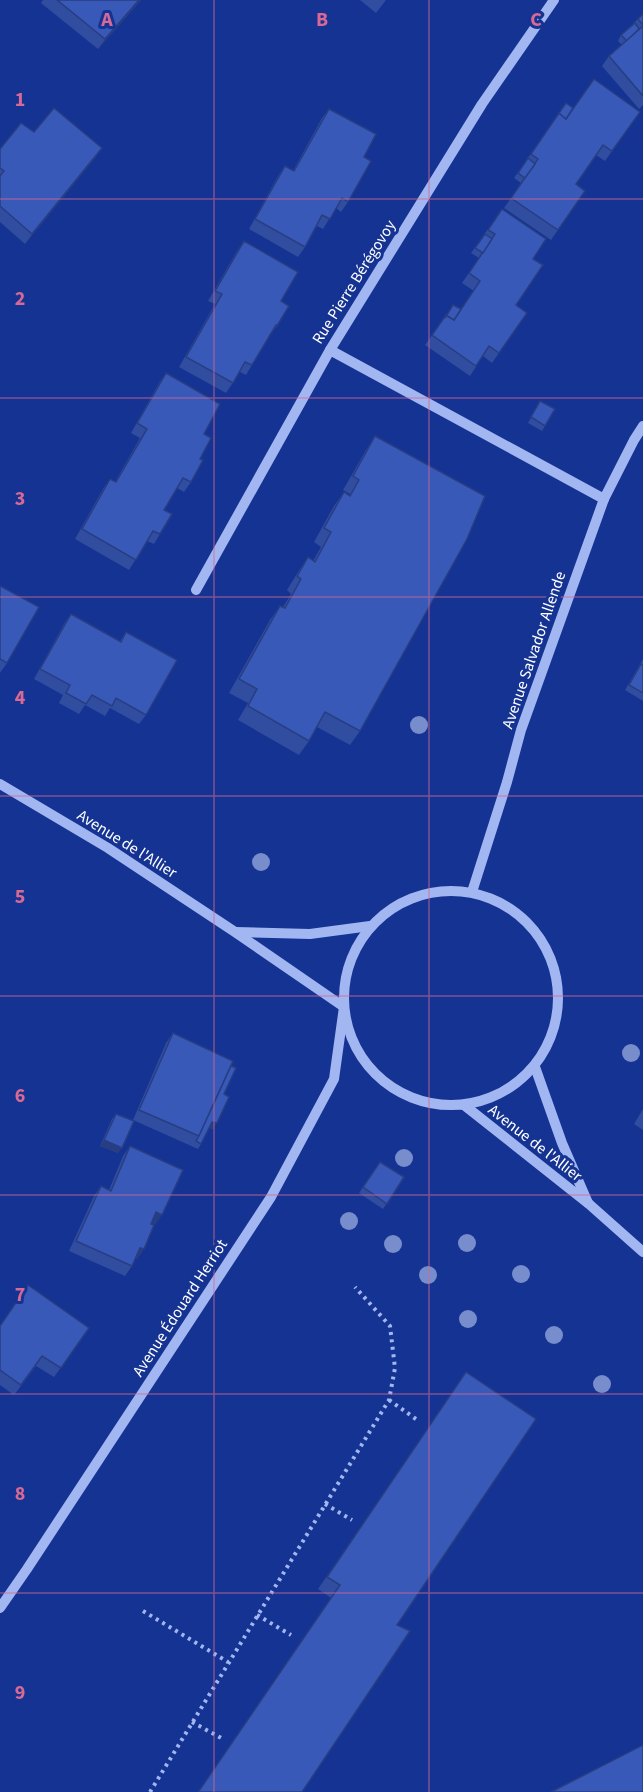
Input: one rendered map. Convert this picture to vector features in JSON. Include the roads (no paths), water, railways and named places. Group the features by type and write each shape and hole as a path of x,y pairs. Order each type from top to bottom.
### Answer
{"street":[{"name":"Rue Pierre Bérégovoy","path":"196,590 330,350 482,104 554,0"},
{"path":"330,350 604,499"},
{"name":"Avenue Salvador Allende","path":"472,892 507,782 520,730 604,499 643,426"},
{"name":"Avenue de l'Allier","path":"0,784 108,848 344,1007"},
{"path":"444,891 472,892 502,903 527,922 546,947 557,977 559,1009 551,1040 535,1067 515,1086 491,1099 464,1105 435,1105 407,1097 382,1081 363,1060 350,1035 344,1007 345,977 355,950 370,926 392,907 417,896 444,891"},
{"path":"235,932 310,934 370,926"},
{"name":"Avenue Édouard Herriot","path":"0,1608 271,1197 334,1079 344,1007"},
{"name":"Avenue de l'Allier","path":"535,1067 562,1143 589,1204"},
{"name":"Avenue de l'Allier","path":"464,1105 589,1204 643,1251"}]}
